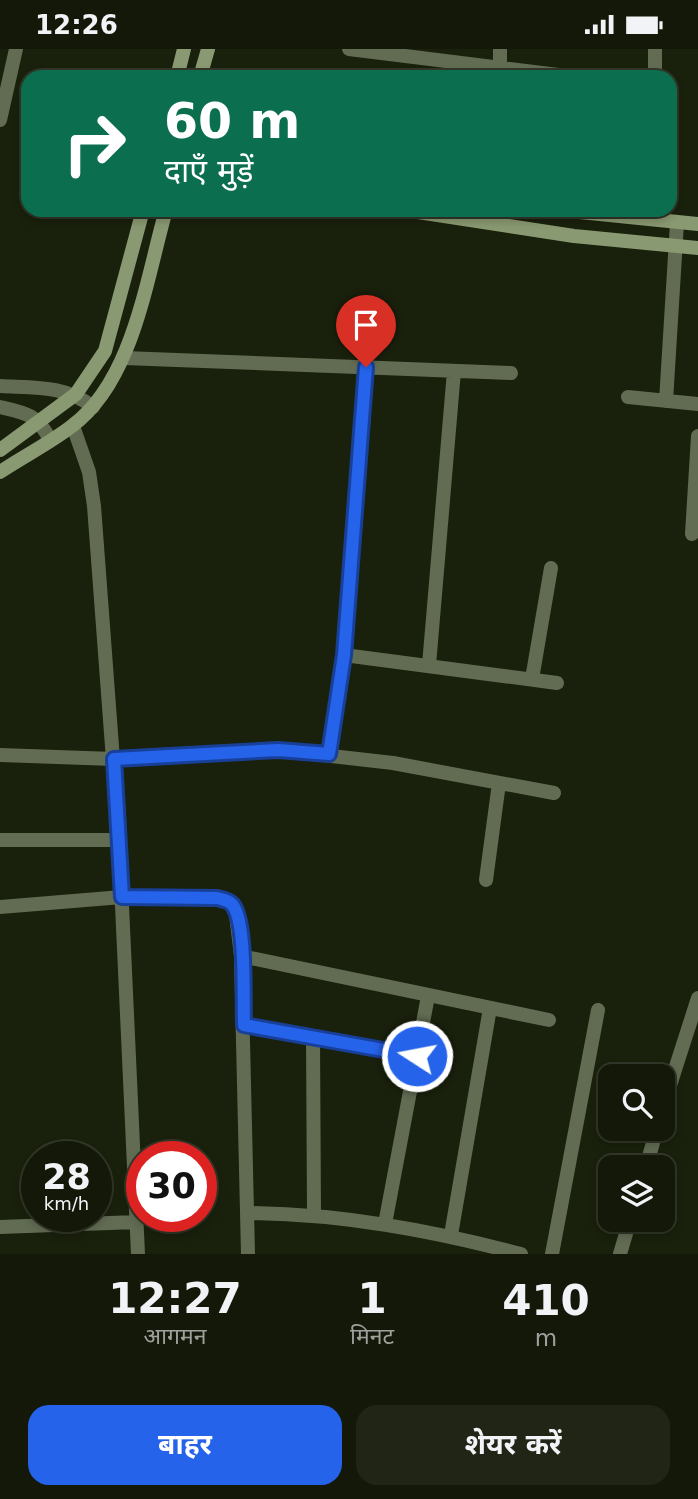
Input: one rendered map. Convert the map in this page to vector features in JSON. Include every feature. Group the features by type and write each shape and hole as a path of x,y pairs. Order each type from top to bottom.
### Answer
{"street":[{"path":"0,120 16,49"},
{"path":"179,70 184,49"},
{"path":"203,70 208,49"},
{"path":"349,49 387,51 522,70"},
{"path":"500,49 500,67"},
{"path":"655,49 655,70"},
{"path":"0,450 76,394 105,351 141,217"},
{"path":"0,472 72,426 103,395 124,358 164,217"},
{"path":"450,217 574,236 698,248"},
{"path":"657,217 677,223 698,224"},
{"path":"666,401 677,223"},
{"path":"124,358 511,373"},
{"path":"329,754 344,655 366,367"},
{"path":"429,665 454,371"},
{"path":"0,386 76,394 93,407"},
{"path":"628,397 698,404"},
{"path":"0,407 20,412 41,422 50,440"},
{"path":"72,426 89,472 94,506 119,839 133,1141"},
{"path":"692,534 698,436"},
{"path":"532,679 551,568"},
{"path":"344,655 557,683"},
{"path":"0,755 114,759 278,750 329,754 554,793"},
{"path":"486,880 499,783"},
{"path":"0,840 119,839"},
{"path":"0,907 122,897 227,900 235,907 241,956 244,1025 248,1254"},
{"path":"241,956 549,1020"},
{"path":"385,1223 428,996"},
{"path":"675,1070 698,998"},
{"path":"451,1235 490,1008"},
{"path":"552,1254 598,1010"},
{"path":"244,1025 417,1056"},
{"path":"313,1037 314,1214"},
{"path":"247,1213 314,1214 385,1223 451,1235 521,1254"},
{"path":"0,1227 126,1222"},
{"path":"137,1232 138,1254"},
{"path":"620,1254 626,1232"}],"route":[{"path":"366,367 344,655 329,754 278,750 114,759 122,897 217,898 227,900 235,907 240,931 244,1025 417,1056"}]}
